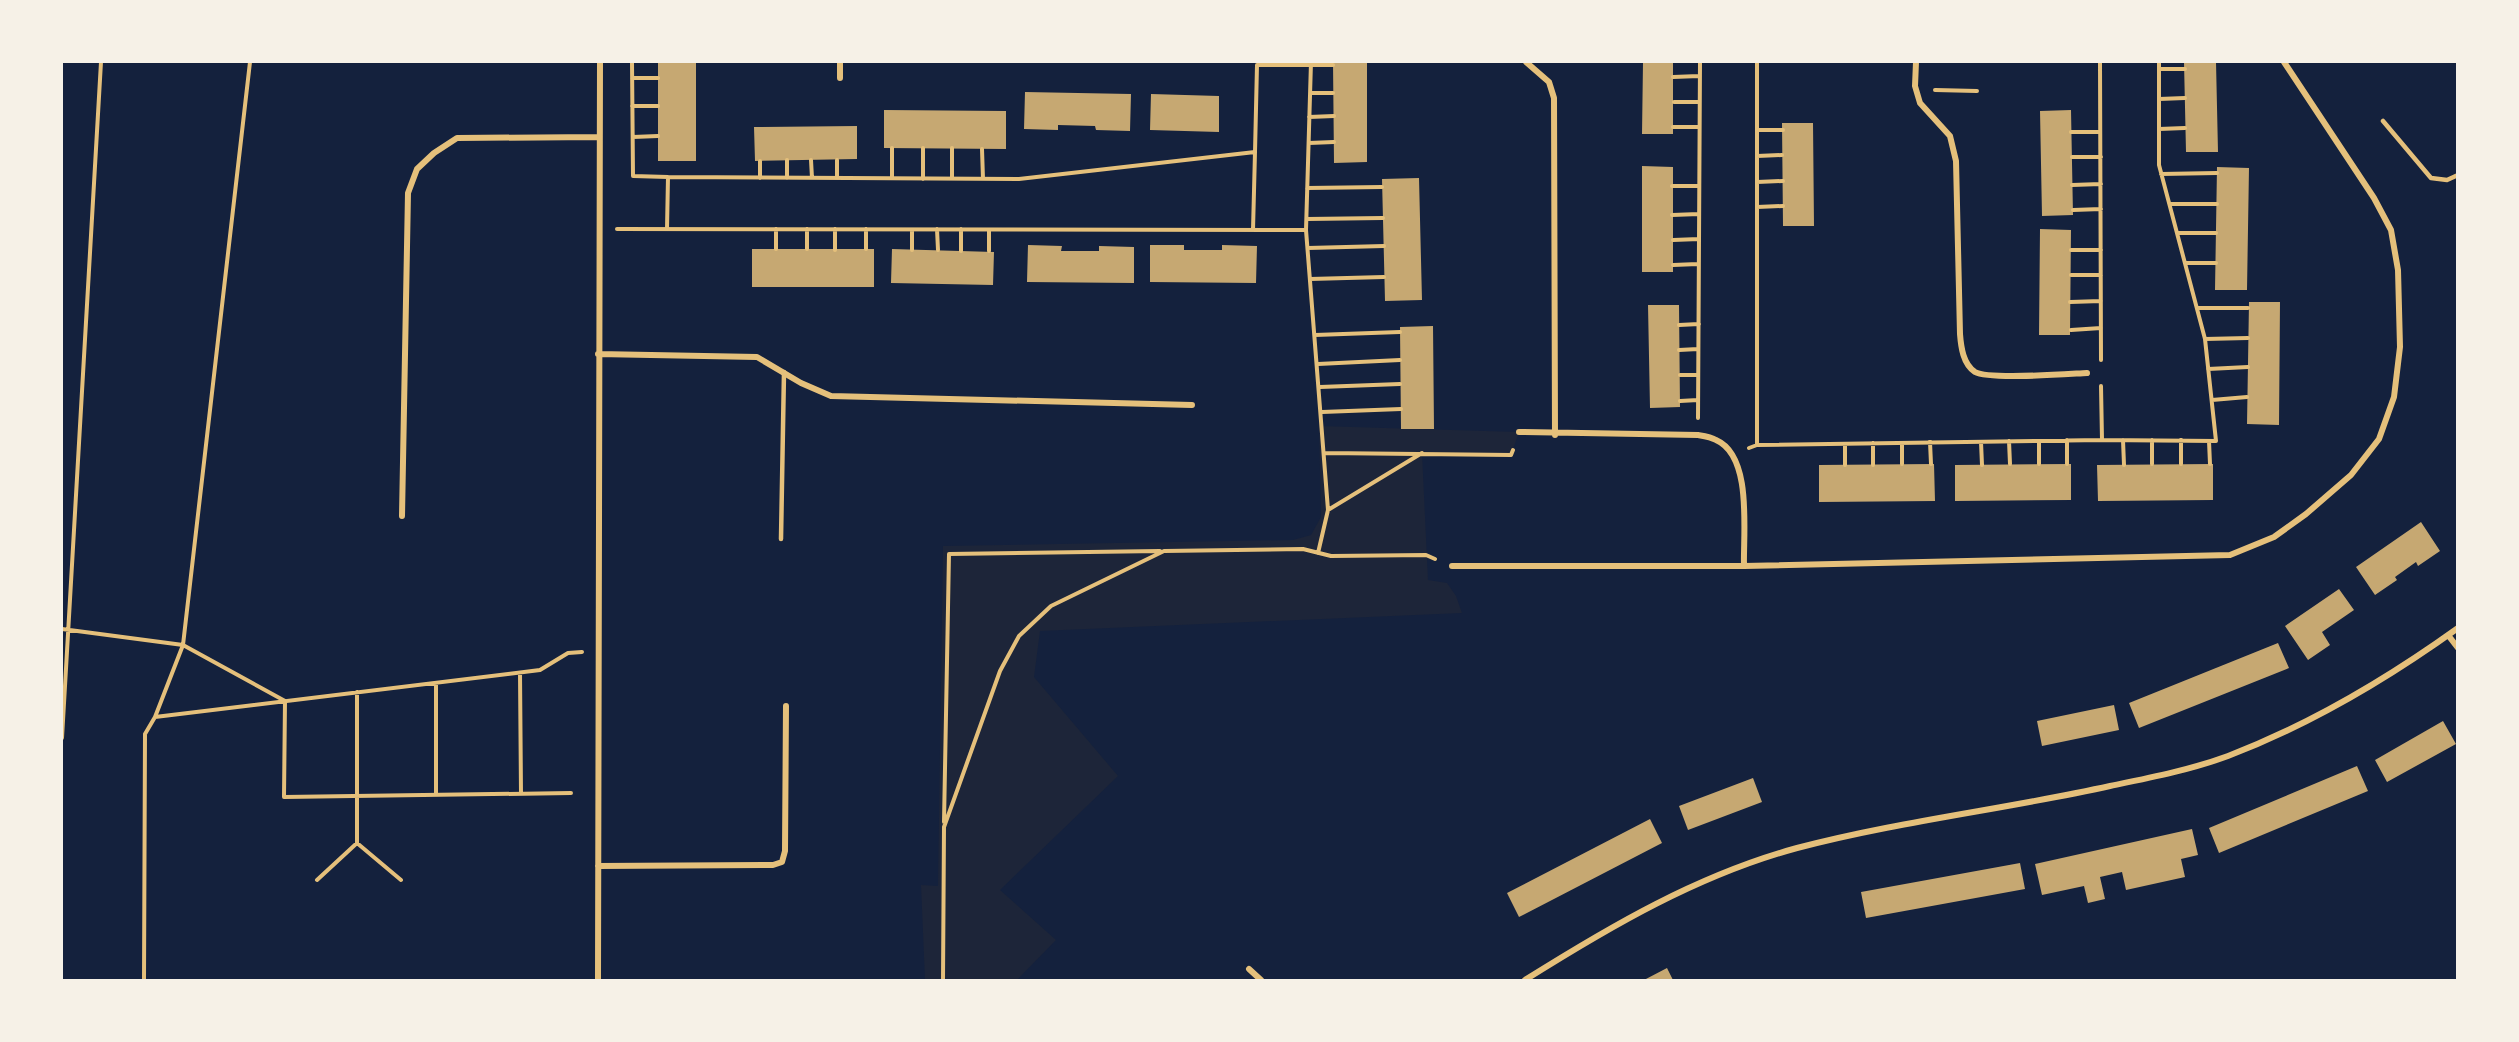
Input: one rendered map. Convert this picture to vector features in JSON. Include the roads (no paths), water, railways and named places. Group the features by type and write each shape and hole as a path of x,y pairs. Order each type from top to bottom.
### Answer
{"street":[{"path":"598,981 598,137 600,62"},
{"path":"840,62 840,78"},
{"path":"1526,62 1549,82 1554,98 1555,435"},
{"path":"1916,62 1915,86 1920,103 1950,136 1956,161 1960,334 1966,362 1976,372 1992,375 2087,373"},
{"path":"1452,566 1744,566 2230,555 2274,537 2306,514 2351,475 2379,439 2394,398 2400,347 2398,270 2391,230 2374,198 2284,62"},
{"path":"402,516 408,193 417,169 434,153 457,138 598,137"},
{"path":"598,354 757,357 801,383 831,396 1192,405"},
{"path":"1520,432 1555,435 1698,435 1718,440 1732,454 1743,484 1744,566"},
{"path":"1525,981 1654,903 1725,872 1796,849 1893,827 2030,804 2165,775 2228,756 2319,714 2396,672 2457,628"},
{"path":"2448,635 2457,648"},
{"path":"598,866 773,865 782,862 785,851 786,706"},
{"path":"1249,969 1261,981"}],"lane":[{"path":"2383,122 2432,178 2447,180 2457,175"},
{"path":"781,539 784,372"}]}
